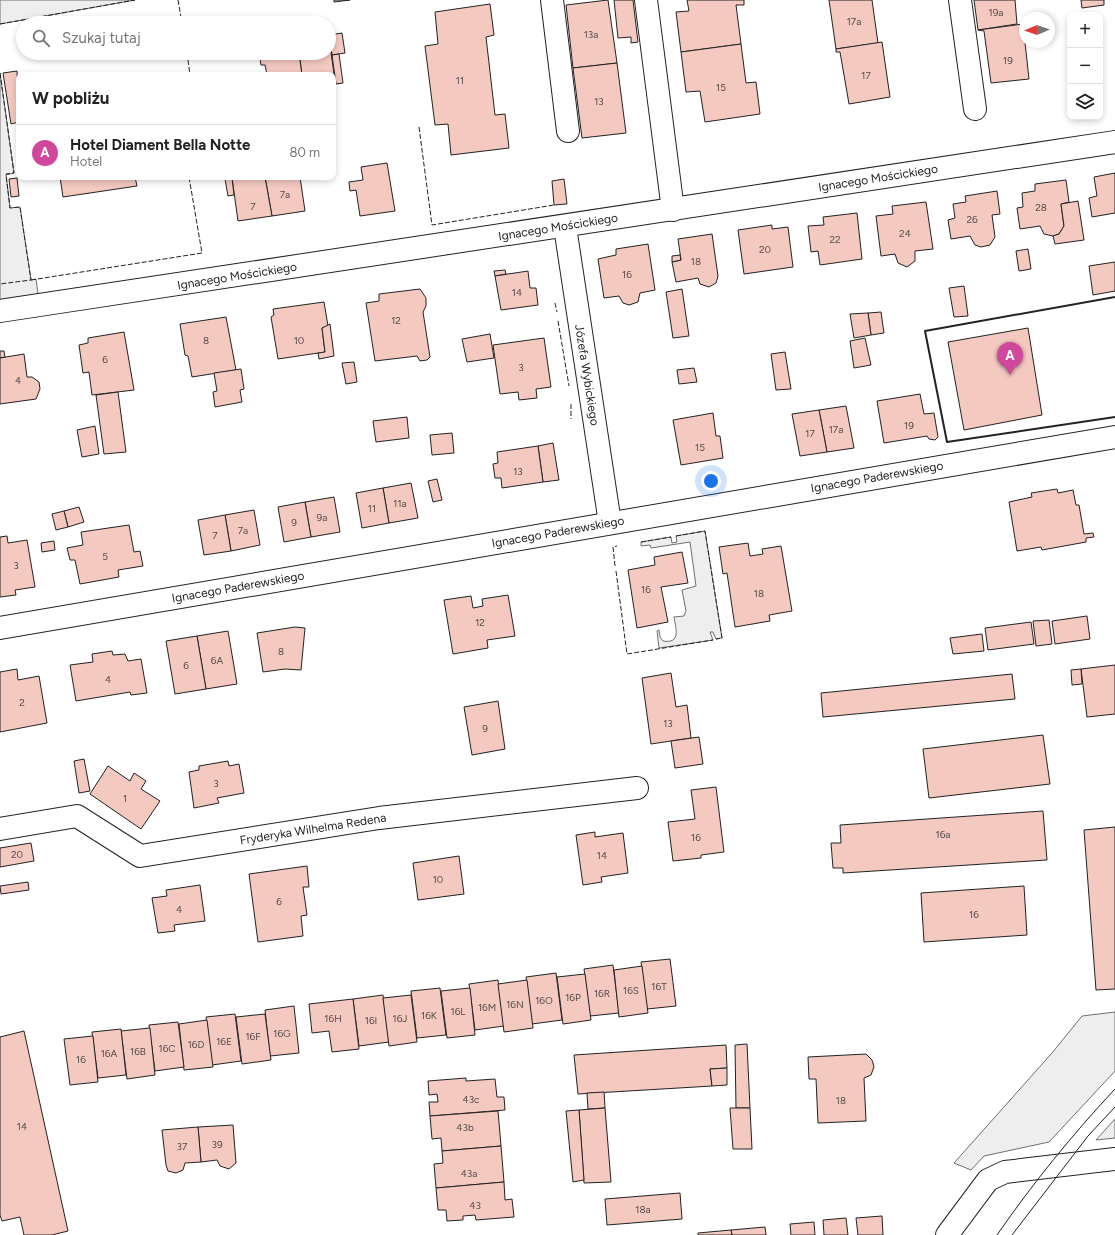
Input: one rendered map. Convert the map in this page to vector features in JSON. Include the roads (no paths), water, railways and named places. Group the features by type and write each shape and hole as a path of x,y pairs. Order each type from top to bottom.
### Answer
{"street":[{"path":"552,0 568,131"},
{"path":"646,0 673,210"},
{"path":"960,0 975,108"},
{"name":"Ignacego Mościckiego","path":"0,312 1115,142"},
{"name":"Józefa Wybickiego","path":"565,226 610,523"},
{"name":"Ignacego Paderewskiego","path":"0,628 1115,436"},
{"name":"Fryderyka Wilhelma Redena","path":"0,829 77,816 140,856 379,818 637,788"},
{"path":"947,1235 988,1180 1005,1172 1115,1159"}],"tram line":[{"path":"997,1235 1053,1160 1115,1089"},
{"path":"1012,1235 1088,1136 1115,1107"}],"place":[{"name":"Hotel Diament Bella Notte","path":"1010,375"}]}
